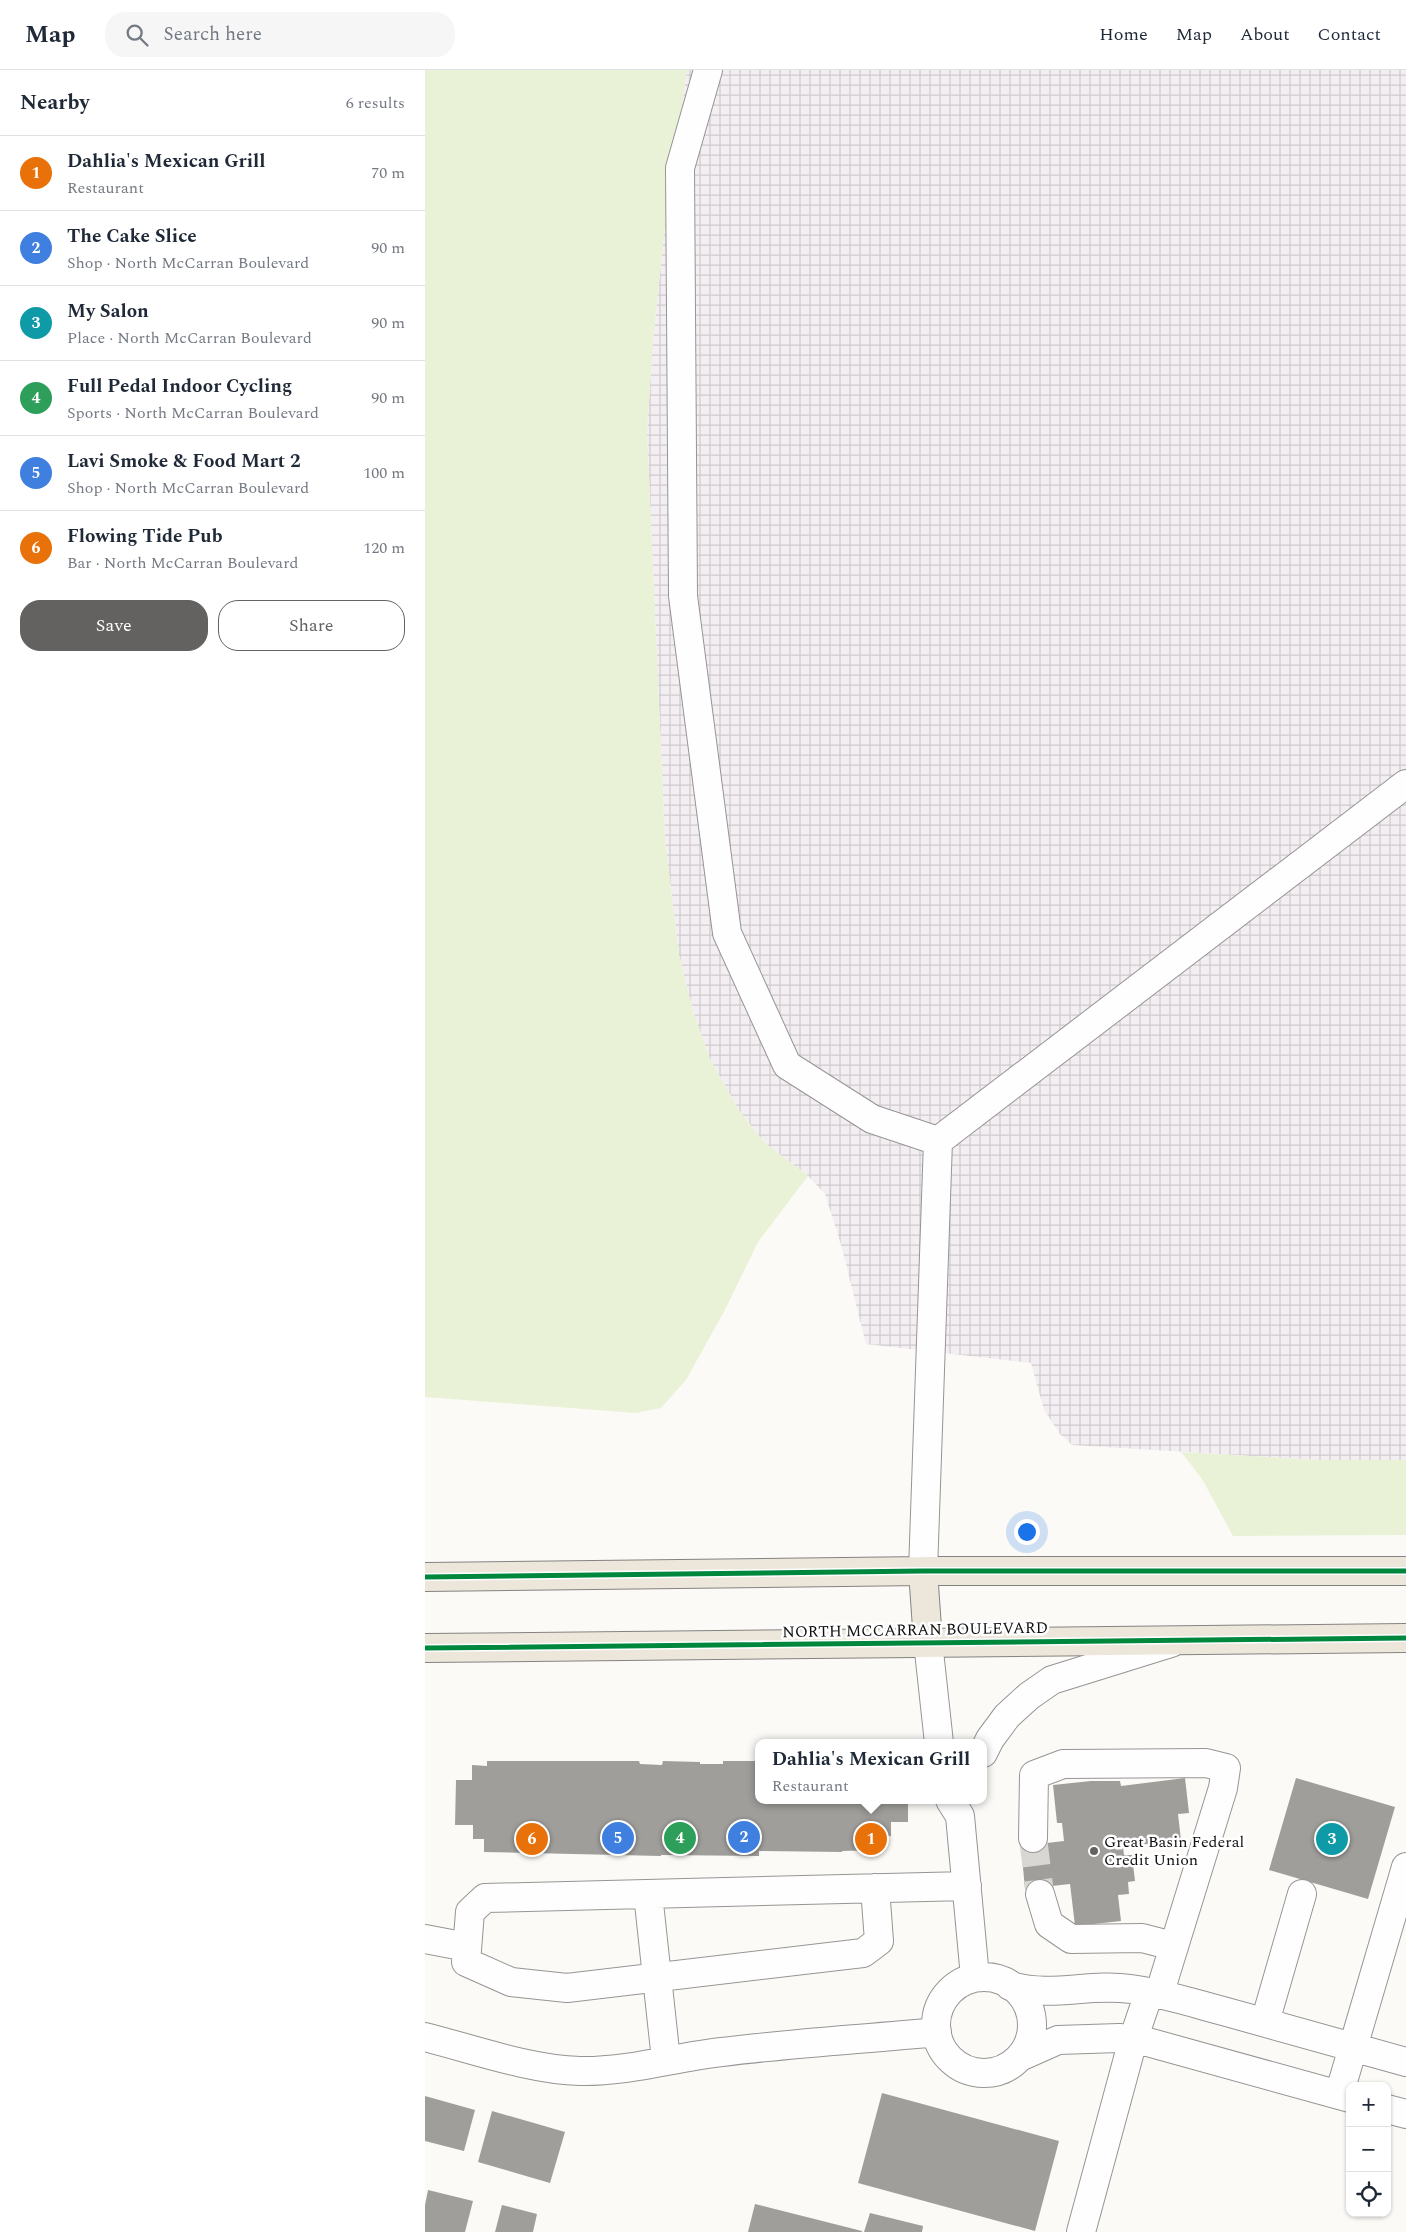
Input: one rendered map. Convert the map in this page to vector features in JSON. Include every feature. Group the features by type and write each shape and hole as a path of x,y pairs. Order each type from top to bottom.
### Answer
{"main road":[{"path":"425,1577 923,1572 1406,1571"},
{"path":"923,1572 928,1642"},
{"name":"NORTH MCCARRAN BOULEVARD","path":"425,1648 1406,1638"}],"lane":[{"path":"708,70 680,168 683,596 727,933 787,1065 873,1119 938,1141"},
{"path":"938,1141 1406,784"},
{"path":"923,1572 938,1141"},
{"path":"987,1745 1007,1716 1052,1680 1181,1640"},
{"path":"928,1642 939,1739"},
{"path":"1033,1838 1034,1775 1063,1764 1206,1763 1226,1768 1223,1788 1173,1946 1133,2040 1081,2232"},
{"path":"960,1806 975,1977"},
{"path":"1022,2056 1032,2034 1030,2011 1019,1991 999,1979 975,1977 954,1987 940,2005 937,2032 942,2050 959,2067 981,2074 1004,2070 1022,2056 1058,2040 1090,2038 1133,2040 1175,2049 1344,2097 1352,2047 1406,1867"},
{"path":"875,1888 879,1941 863,1953 567,1988 511,1982 466,1962 470,1912 485,1898 875,1888 967,1886"},
{"path":"648,1894 666,2060"},
{"path":"1040,1894 1049,1924 1071,1939 1142,1938 1173,1946"},
{"path":"1265,2022 1302,1894"},
{"path":"425,1940 467,1947"},
{"path":"1011,1986 1029,1991 1043,1992 1102,1987 1131,1989 1265,2022 1406,2062"},
{"path":"425,2036 513,2060 579,2071 614,2070 722,2052 937,2032"},
{"path":"1391,2110 1406,2114"}],"shaded area":[{"path":"687,70 1406,70 1406,1460 1318,1460 1072,1445 1060,1434 1044,1410 1031,1363 866,1344 842,1248 825,1194 808,1176 764,1142 740,1112 710,1059 693,1011 679,955 665,840 647,432 653,339 666,218"}],"green space":[{"path":"425,70 687,70 666,218 653,339 647,432 665,840 679,955 693,1011 710,1059 740,1112 764,1142 808,1176 758,1242 725,1310 686,1380 661,1408 636,1413 425,1397"},
{"path":"1181,1452 1318,1460 1406,1460 1406,1535 1233,1536 1202,1479"}],"building":[{"path":"487,1761 639,1761 640,1764 662,1765 663,1761 723,1764 723,1761 755,1761 755,1804 908,1804 908,1822 891,1822 891,1836 879,1836 879,1850 842,1852 759,1851 759,1856 484,1852 484,1839 473,1839 473,1825 455,1825 456,1780 472,1780 472,1765 487,1766"},
{"name":"Great Basin Federal Credit Union","path":"1185,1778 1189,1813 1178,1814 1181,1840 1123,1847 1124,1855 1132,1855 1135,1881 1128,1882 1129,1894 1118,1895 1121,1921 1075,1926 1070,1884 1025,1889 1021,1846 1064,1841 1062,1823 1057,1823 1053,1785 1091,1781 1120,1781 1121,1786"},
{"path":"1296,1778 1395,1807 1368,1899 1269,1870"},
{"path":"882,2093 1059,2141 1035,2231 858,2183"},
{"path":"425,2096 475,2110 464,2151 425,2141"},
{"path":"492,2111 565,2132 550,2183 478,2162"},
{"path":"428,2190 473,2201 465,2232 425,2232 425,2205"},
{"path":"755,2204 862,2231 862,2232 748,2232"},
{"path":"502,2205 537,2214 533,2232 495,2232"},
{"path":"870,2213 923,2226 922,2232 864,2232"}],"tunnel":[{"path":"1033,1838 1040,1894"}],"cycle path":[{"path":"425,1577 923,1571 1406,1571"},
{"path":"425,1648 1406,1638"}],"place":[{"name":"The Cake Slice","path":"744,1837"},
{"name":"Lavi Smoke & Food Mart 2","path":"618,1838"},
{"name":"Full Pedal Indoor Cycling","path":"680,1838"},
{"name":"Flowing Tide Pub","path":"532,1839"},
{"name":"Dahlia's Mexican Grill","path":"871,1839"},
{"name":"My Salon","path":"1332,1839"},
{"name":"Great Basin Federal Credit Union","path":"1094,1851"}]}
